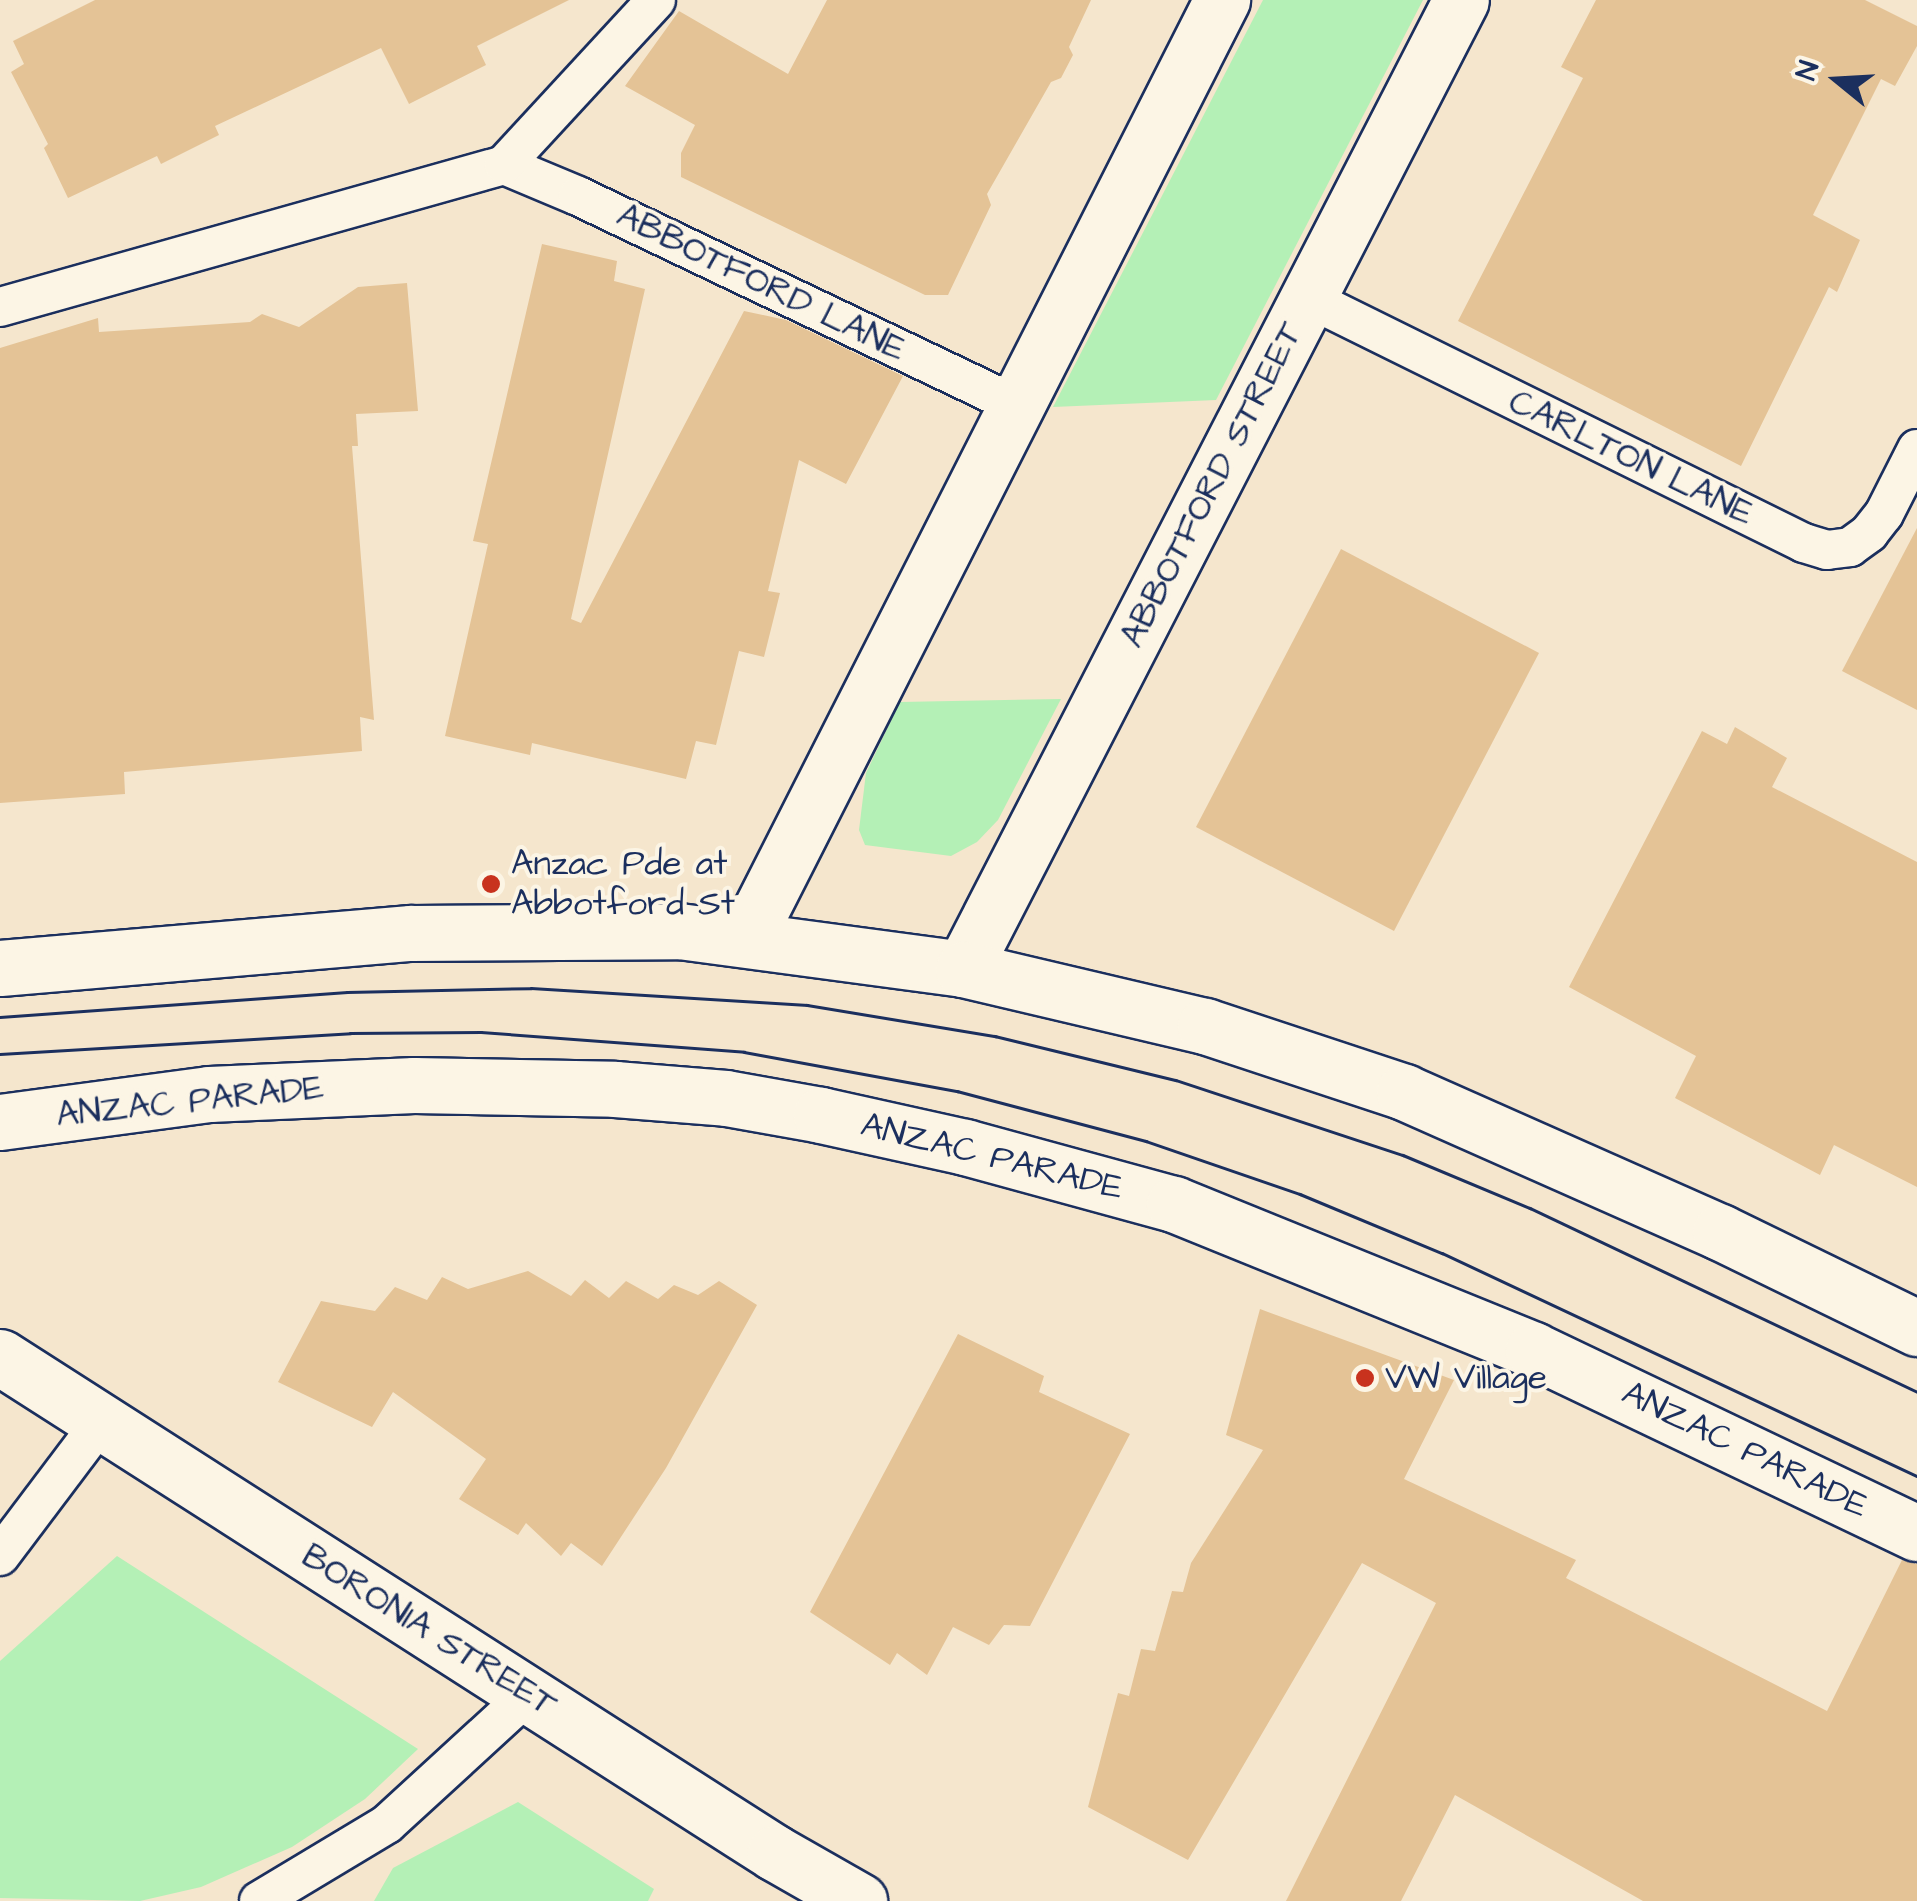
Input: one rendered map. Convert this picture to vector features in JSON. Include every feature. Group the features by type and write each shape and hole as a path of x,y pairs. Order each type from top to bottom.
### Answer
{"main road":[{"path":"747,937 1222,0"},
{"name":"ABBOTFORD STREET","path":"963,969 1461,0"},
{"path":"0,968 411,932 679,931 747,937 963,969 1205,1026 1404,1092 1720,1232 1917,1328"},
{"name":"ANZAC PARADE","path":"0,1122 208,1094 414,1085 615,1089 726,1098 821,1114 1050,1168 1174,1204 1534,1350 1917,1532"},
{"name":"BORONIA STREET","path":"0,1357 775,1853 860,1901"}],"lane":[{"path":"0,307 504,165 656,0"},
{"name":"ABBOTFORD LANE","path":"504,165 578,196 1016,405"},
{"name":"CARLTON LANE","path":"1308,298 1804,544 1826,550 1850,547 1869,533 1884,514 1917,449"},
{"path":"0,1556 101,1422"},
{"path":"259,1901 388,1824 528,1694"}],"green space":[{"path":"1263,0 1423,0 1216,400 1053,407"},
{"path":"1061,699 998,820 977,842 951,856 865,845 859,830 866,773 900,702"},
{"path":"117,1556 418,1749 365,1799 292,1847 201,1887 140,1901 0,1898 0,1661"},
{"path":"518,1802 654,1889 648,1901 374,1901 393,1868"}],"building":[{"path":"95,0 569,0 477,46 486,65 409,104 381,48 215,126 219,135 161,164 157,156 68,198 44,148 48,144 11,72 24,64 13,41"},
{"path":"827,0 1091,0 1069,47 1073,55 1061,78 1051,82 987,194 991,205 948,295 925,295 681,177 681,153 695,125 625,86 679,11 788,74"},
{"path":"1596,0 1865,0 1917,26 1917,46 1895,86 1881,79 1813,215 1860,240 1837,292 1829,287 1741,466 1458,321 1583,78 1561,67"},
{"path":"542,244 617,261 614,281 645,289 571,619 581,623 744,311 786,320 903,376 846,484 799,460 768,591 780,593 764,657 739,651 716,745 696,741 686,779 532,743 530,755 445,736 488,544 473,541"},
{"path":"407,283 418,411 356,414 358,446 352,446 374,720 360,717 362,751 124,772 125,794 0,803 0,348 98,318 99,332 250,322 262,314 299,327 358,287"},
{"path":"1917,528 1917,710 1842,671"},
{"path":"1341,549 1539,653 1394,931 1196,827"},
{"path":"1735,727 1787,758 1772,787 1917,862 1917,1187 1834,1145 1820,1175 1675,1098 1696,1056 1569,987 1702,731 1727,744"},
{"path":"528,1271 571,1296 585,1280 609,1298 626,1281 658,1299 674,1285 698,1295 719,1281 757,1305 666,1468 602,1566 571,1543 561,1556 526,1523 518,1535 459,1499 486,1459 393,1392 372,1427 278,1382 321,1301 375,1311 395,1287 427,1300 442,1277 468,1289"},
{"path":"1260,1309 1454,1380 1404,1479 1576,1560 1566,1578 1827,1711 1902,1560 1917,1564 1917,1901 1643,1901 1455,1795 1401,1901 1286,1901 1436,1603 1362,1563 1188,1860 1088,1807 1118,1693 1129,1696 1141,1649 1155,1651 1172,1591 1183,1592 1191,1563 1263,1450 1226,1435"},
{"path":"958,1334 1044,1376 1039,1392 1130,1434 1030,1626 1004,1625 989,1645 953,1627 927,1675 897,1653 890,1665 810,1612"}],"tram line":[{"path":"0,1017 347,992 531,988 807,1005 995,1036 1176,1080 1403,1155 1530,1208 1917,1392"},
{"path":"0,1054 350,1033 481,1032 744,1052 957,1091 1146,1141 1300,1194 1442,1253 1917,1476"}],"place":[{"name":"Anzac Pde at Abbotford St","path":"491,884"},
{"name":"VW Village","path":"1365,1378"}]}
